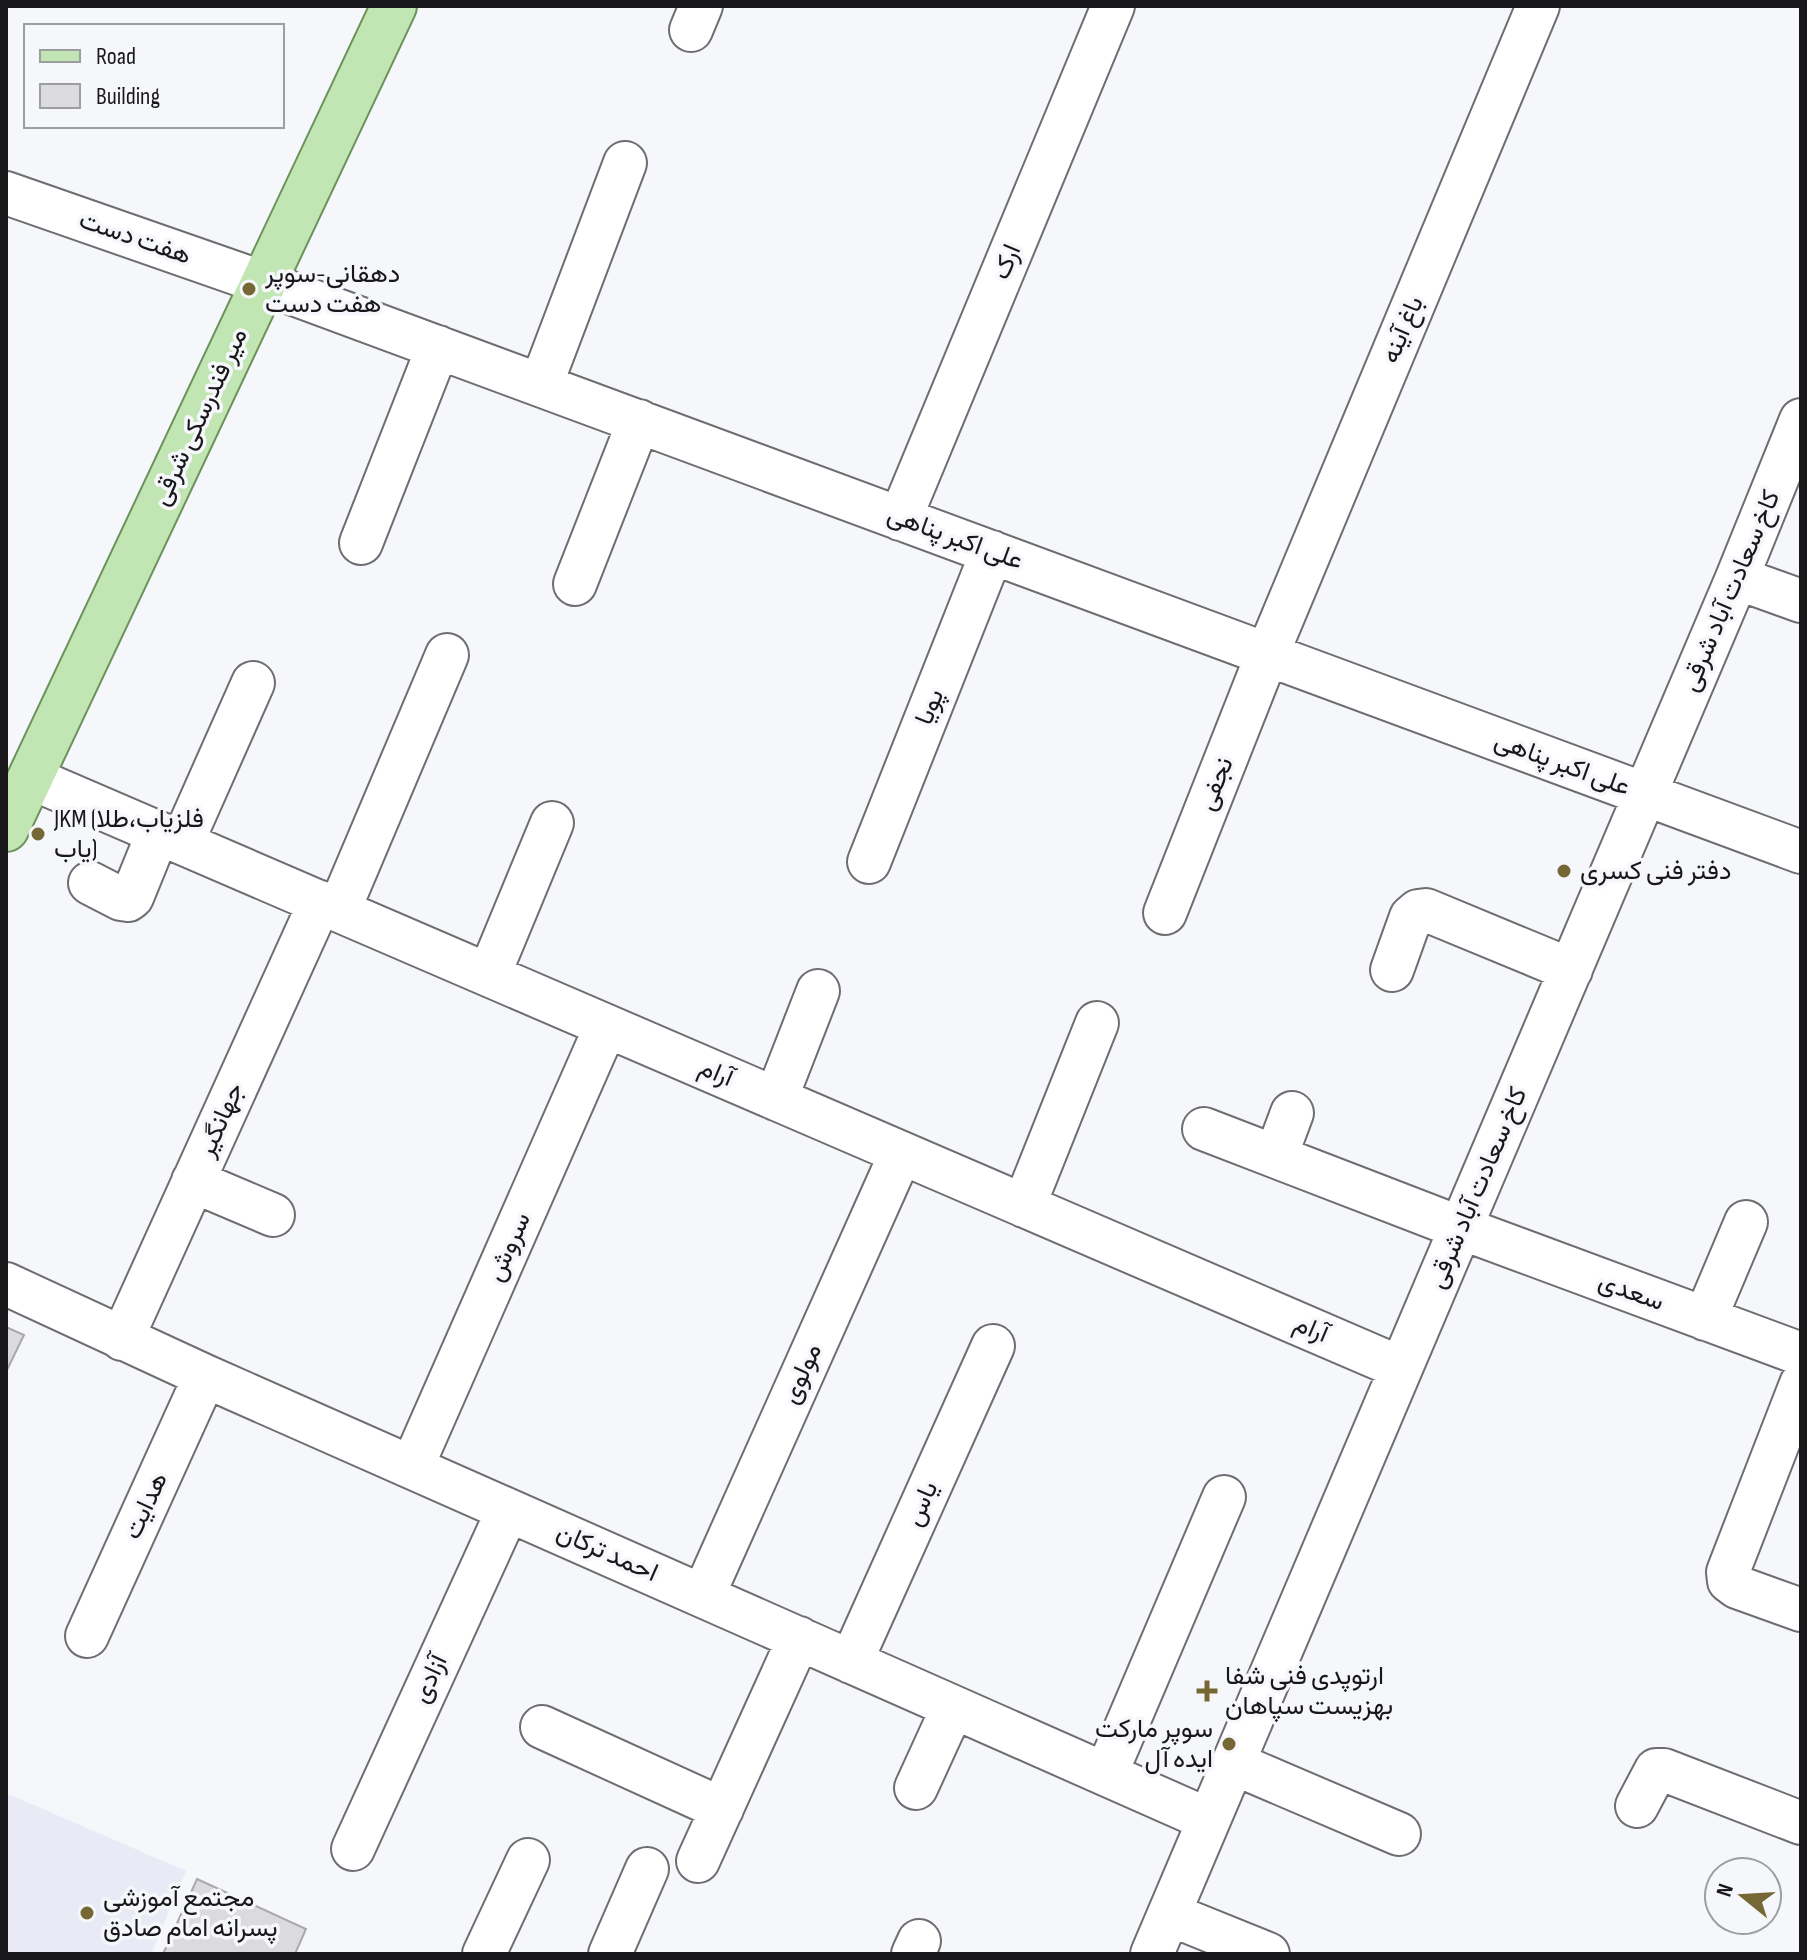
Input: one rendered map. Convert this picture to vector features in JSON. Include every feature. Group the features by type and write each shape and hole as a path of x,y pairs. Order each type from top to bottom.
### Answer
{"main road":[{"name":"میر فندرسکی شرقی","path":"6,829 24,768 264,283 394,6"}],"street":[{"name":"ارک","path":"900,519 1113,6"},
{"name":"باغ آینه","path":"1267,655 1538,6"},
{"path":"541,385 625,163"},
{"name":"هفت دست","path":"6,193 264,283"},
{"name":"علی اکبر پناهی","path":"264,283 1801,852"},
{"path":"361,543 438,347"},
{"name":"کاخ سعادت آباد شرقی","path":"1152,1954 1737,578 1801,420"},
{"path":"575,584 639,421"},
{"name":"پویا","path":"869,862 992,552"},
{"path":"1737,578 1801,601"},
{"name":"جهانگیر","path":"122,1339 193,1181 330,906 447,655"},
{"name":"نجفی","path":"1165,913 1267,655"},
{"path":"90,883 121,899 132,897 170,838 253,683"},
{"name":"آرام","path":"24,768 170,838 1401,1368"},
{"path":"489,975 552,823"},
{"path":"1392,970 1411,917 1418,911 1426,910 1571,970"},
{"path":"776,1099 818,991"},
{"path":"1024,1206 1097,1023"},
{"name":"سروش","path":"412,1467 606,1026"},
{"path":"1276,1156 1292,1113"},
{"name":"سعدی","path":"1204,1129 1801,1354"},
{"name":"مولوی","path":"703,1596 901,1153"},
{"path":"193,1181 273,1215"},
{"path":"1705,1319 1746,1222"},
{"name":"احمد ترکان","path":"6,1284 205,1376 1209,1820"},
{"name":"یاس","path":"851,1662 993,1346"},
{"name":"هدایت","path":"87,1636 205,1376"},
{"path":"1801,1384 1728,1572 1729,1581 1737,1587 1801,1610"},
{"path":"1106,1774 1224,1497"},
{"name":"آزادی","path":"353,1849 508,1510"},
{"path":"698,1861 799,1638"},
{"path":"916,1788 953,1707"},
{"path":"542,1727 722,1809"},
{"path":"1233,1763 1399,1834"},
{"path":"1637,1806 1656,1770 1664,1770 1801,1823"},
{"path":"484,1954 528,1860"},
{"path":"610,1954 647,1869"},
{"path":"1169,1914 1268,1954"}],"shaded area":[{"name":"مجتمع آموزشی پسرانه امام صادق","path":"6,1793 186,1871 151,1954 6,1954"}],"building":[{"path":"6,1327 24,1335 6,1372"},
{"path":"197,1879 306,1929 295,1954 163,1954"}],"place":[{"name":"دهقانی-سوپر هفت دست","path":"249,289"},
{"name":"JKM (فلزیاب،طلا یاب)","path":"38,834"},
{"name":"دفتر فنی کسری","path":"1564,871"},
{"name":"ارتوپدی فنی شفا بهزیست سپاهان","path":"1207,1691"},
{"name":"سوپر مارکت ایده آل","path":"1229,1744"},
{"name":"مجتمع آموزشی پسرانه امام صادق","path":"87,1913"}]}
